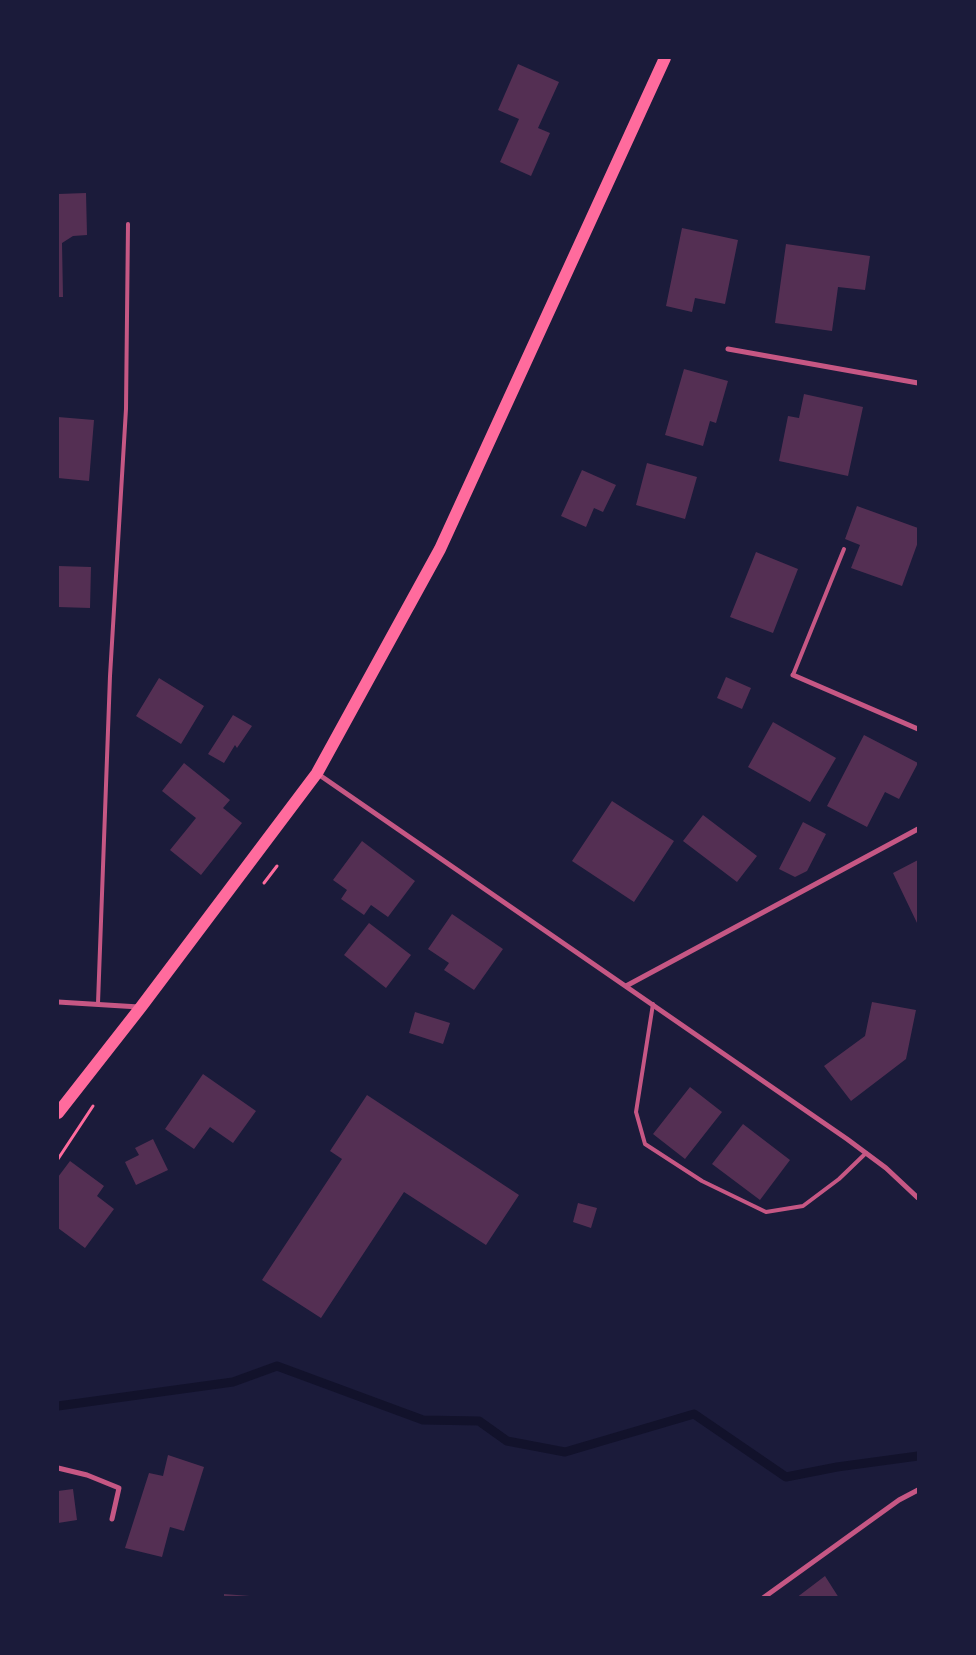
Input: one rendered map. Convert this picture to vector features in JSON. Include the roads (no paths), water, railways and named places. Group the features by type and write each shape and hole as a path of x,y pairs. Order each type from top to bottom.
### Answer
{"main road":[{"path":"58,1113 141,1007 317,773 440,549 665,58"}],"street":[{"path":"728,349 918,383"},
{"path":"793,675 918,729"},
{"path":"317,773 866,1153 886,1168 918,1198"},
{"path":"626,986 918,829"},
{"path":"58,1002 141,1007"},
{"path":"58,1468 88,1475 119,1488 112,1519"},
{"path":"763,1598 898,1500 918,1490"}],"lane":[{"path":"98,1003 110,676 126,409 128,224"},
{"path":"793,675 844,549"},
{"path":"653,1004 636,1112 645,1144 702,1181 766,1212 803,1206 839,1179 866,1153"}],"waterway":[{"path":"58,1406 233,1382 277,1366 423,1420 479,1421 507,1441 565,1452 694,1414 786,1477 837,1467 918,1456"}]}
